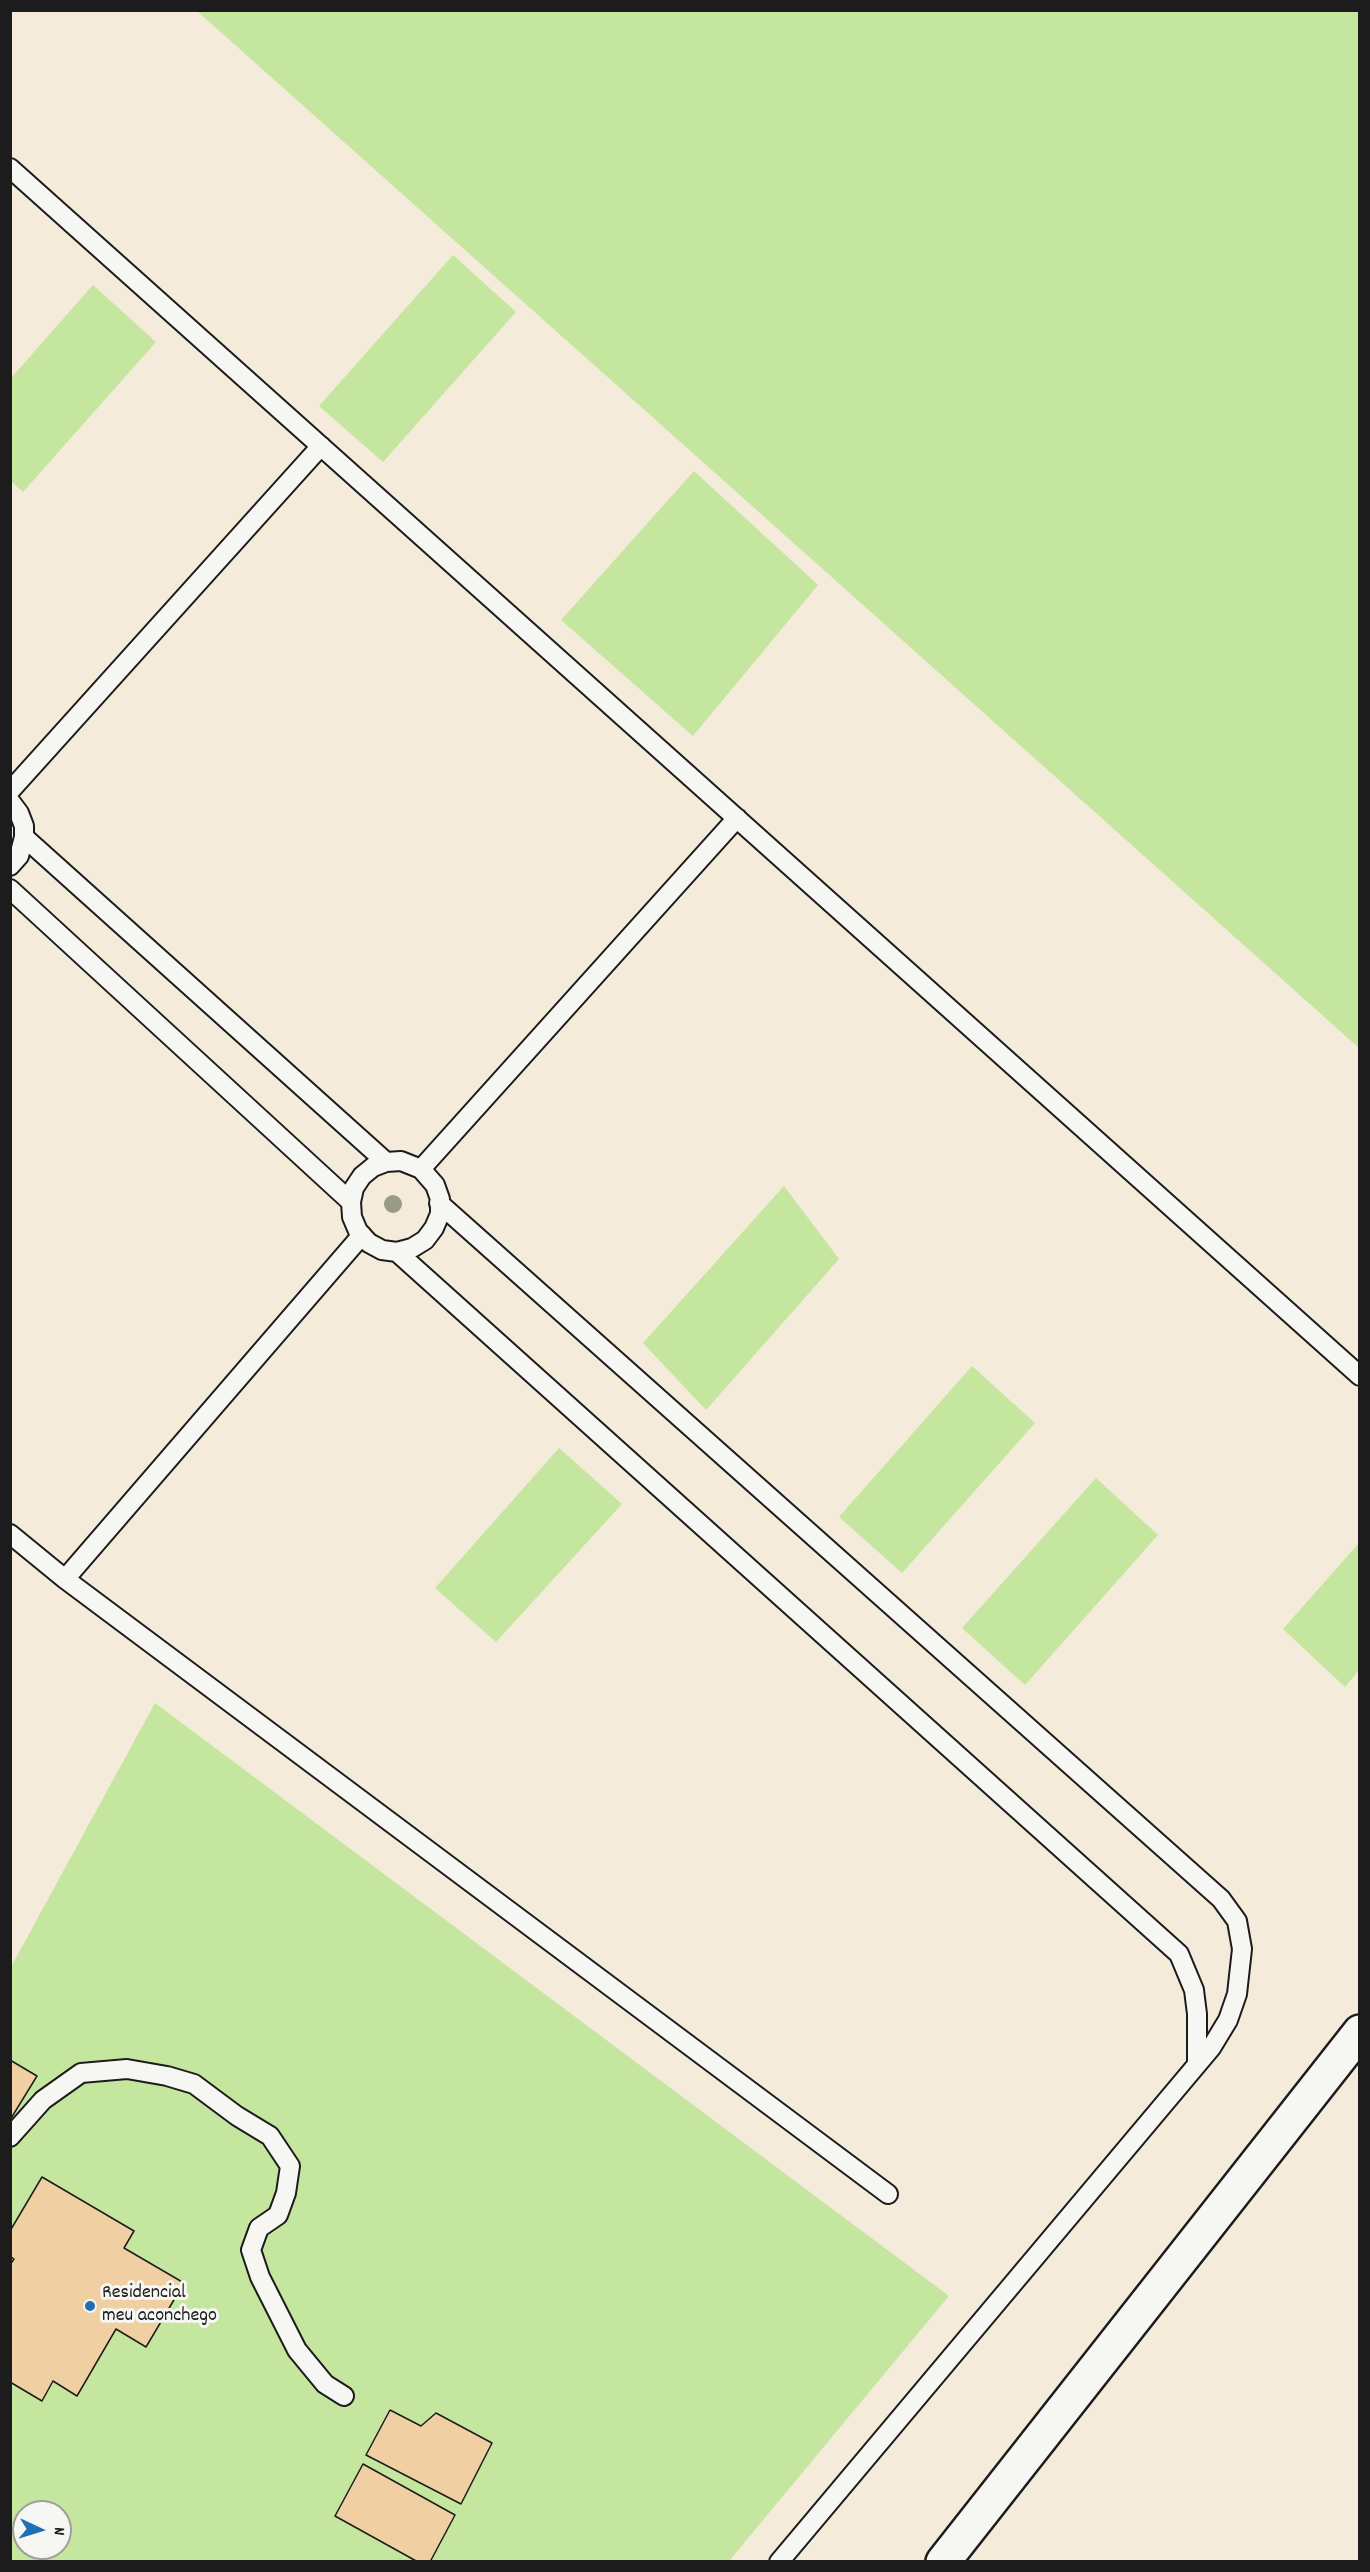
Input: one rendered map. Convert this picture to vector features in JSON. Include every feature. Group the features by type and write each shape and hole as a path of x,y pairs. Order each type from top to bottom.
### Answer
{"street":[{"path":"943,2562 1359,2032"}],"lane":[{"path":"10,168 1359,1376"},
{"path":"10,791 321,446"},
{"path":"10,801 19,813 24,826 24,837 19,856 10,866"},
{"path":"421,1169 737,818"},
{"path":"24,837 386,1162"},
{"path":"10,889 351,1202"},
{"path":"401,1161 421,1169 435,1185 439,1203 440,1214 434,1228 425,1240 412,1248 397,1251 382,1250 369,1243 358,1232 352,1217 351,1202 354,1188 362,1176 373,1167 386,1162 401,1161"},
{"path":"439,1203 1221,1899 1237,1921 1242,1949 1238,1994 1228,2020 1211,2048 779,2562"},
{"path":"65,1579 362,1236"},
{"path":"397,1251 1179,1954 1194,1990 1197,2014 1197,2064"},
{"path":"10,1534 65,1579 888,2194"},
{"path":"10,2137 43,2100 81,2073 127,2069 195,2084 237,2116 270,2136 290,2166 288,2184 278,2215 259,2228 251,2250 263,2286 297,2350 326,2384 344,2396"}],"green space":[{"path":"197,11 1359,11 1359,1048 723,480"},
{"path":"453,255 516,312 383,462 319,406"},
{"path":"93,285 156,342 23,492 11,481 11,378"},
{"path":"694,471 818,585 693,736 561,620"},
{"path":"784,1186 839,1259 706,1410 643,1343"},
{"path":"972,1366 1035,1423 902,1573 839,1517"},
{"path":"559,1448 622,1504 496,1642 435,1588"},
{"path":"1096,1478 1158,1535 1025,1685 962,1628"},
{"path":"1359,1543 1359,1670 1345,1687 1283,1629"},
{"name":"Residencial meu aconchego","path":"155,1703 949,2296 729,2561 11,2562 11,1967"}],"building":[{"path":"10,2060 37,2076 10,2120"},
{"name":"Residencial meu aconchego","path":"42,2177 134,2231 124,2248 184,2283 146,2347 116,2329 77,2396 53,2381 42,2401 10,2382 10,2265 14,2259 10,2256 10,2231"},
{"path":"390,2410 421,2426 436,2413 492,2443 461,2504 366,2455"},
{"path":"363,2464 455,2515 430,2562 418,2562 335,2516"}],"place":[{"name":"Residencial meu aconchego","path":"90,2306"}]}
